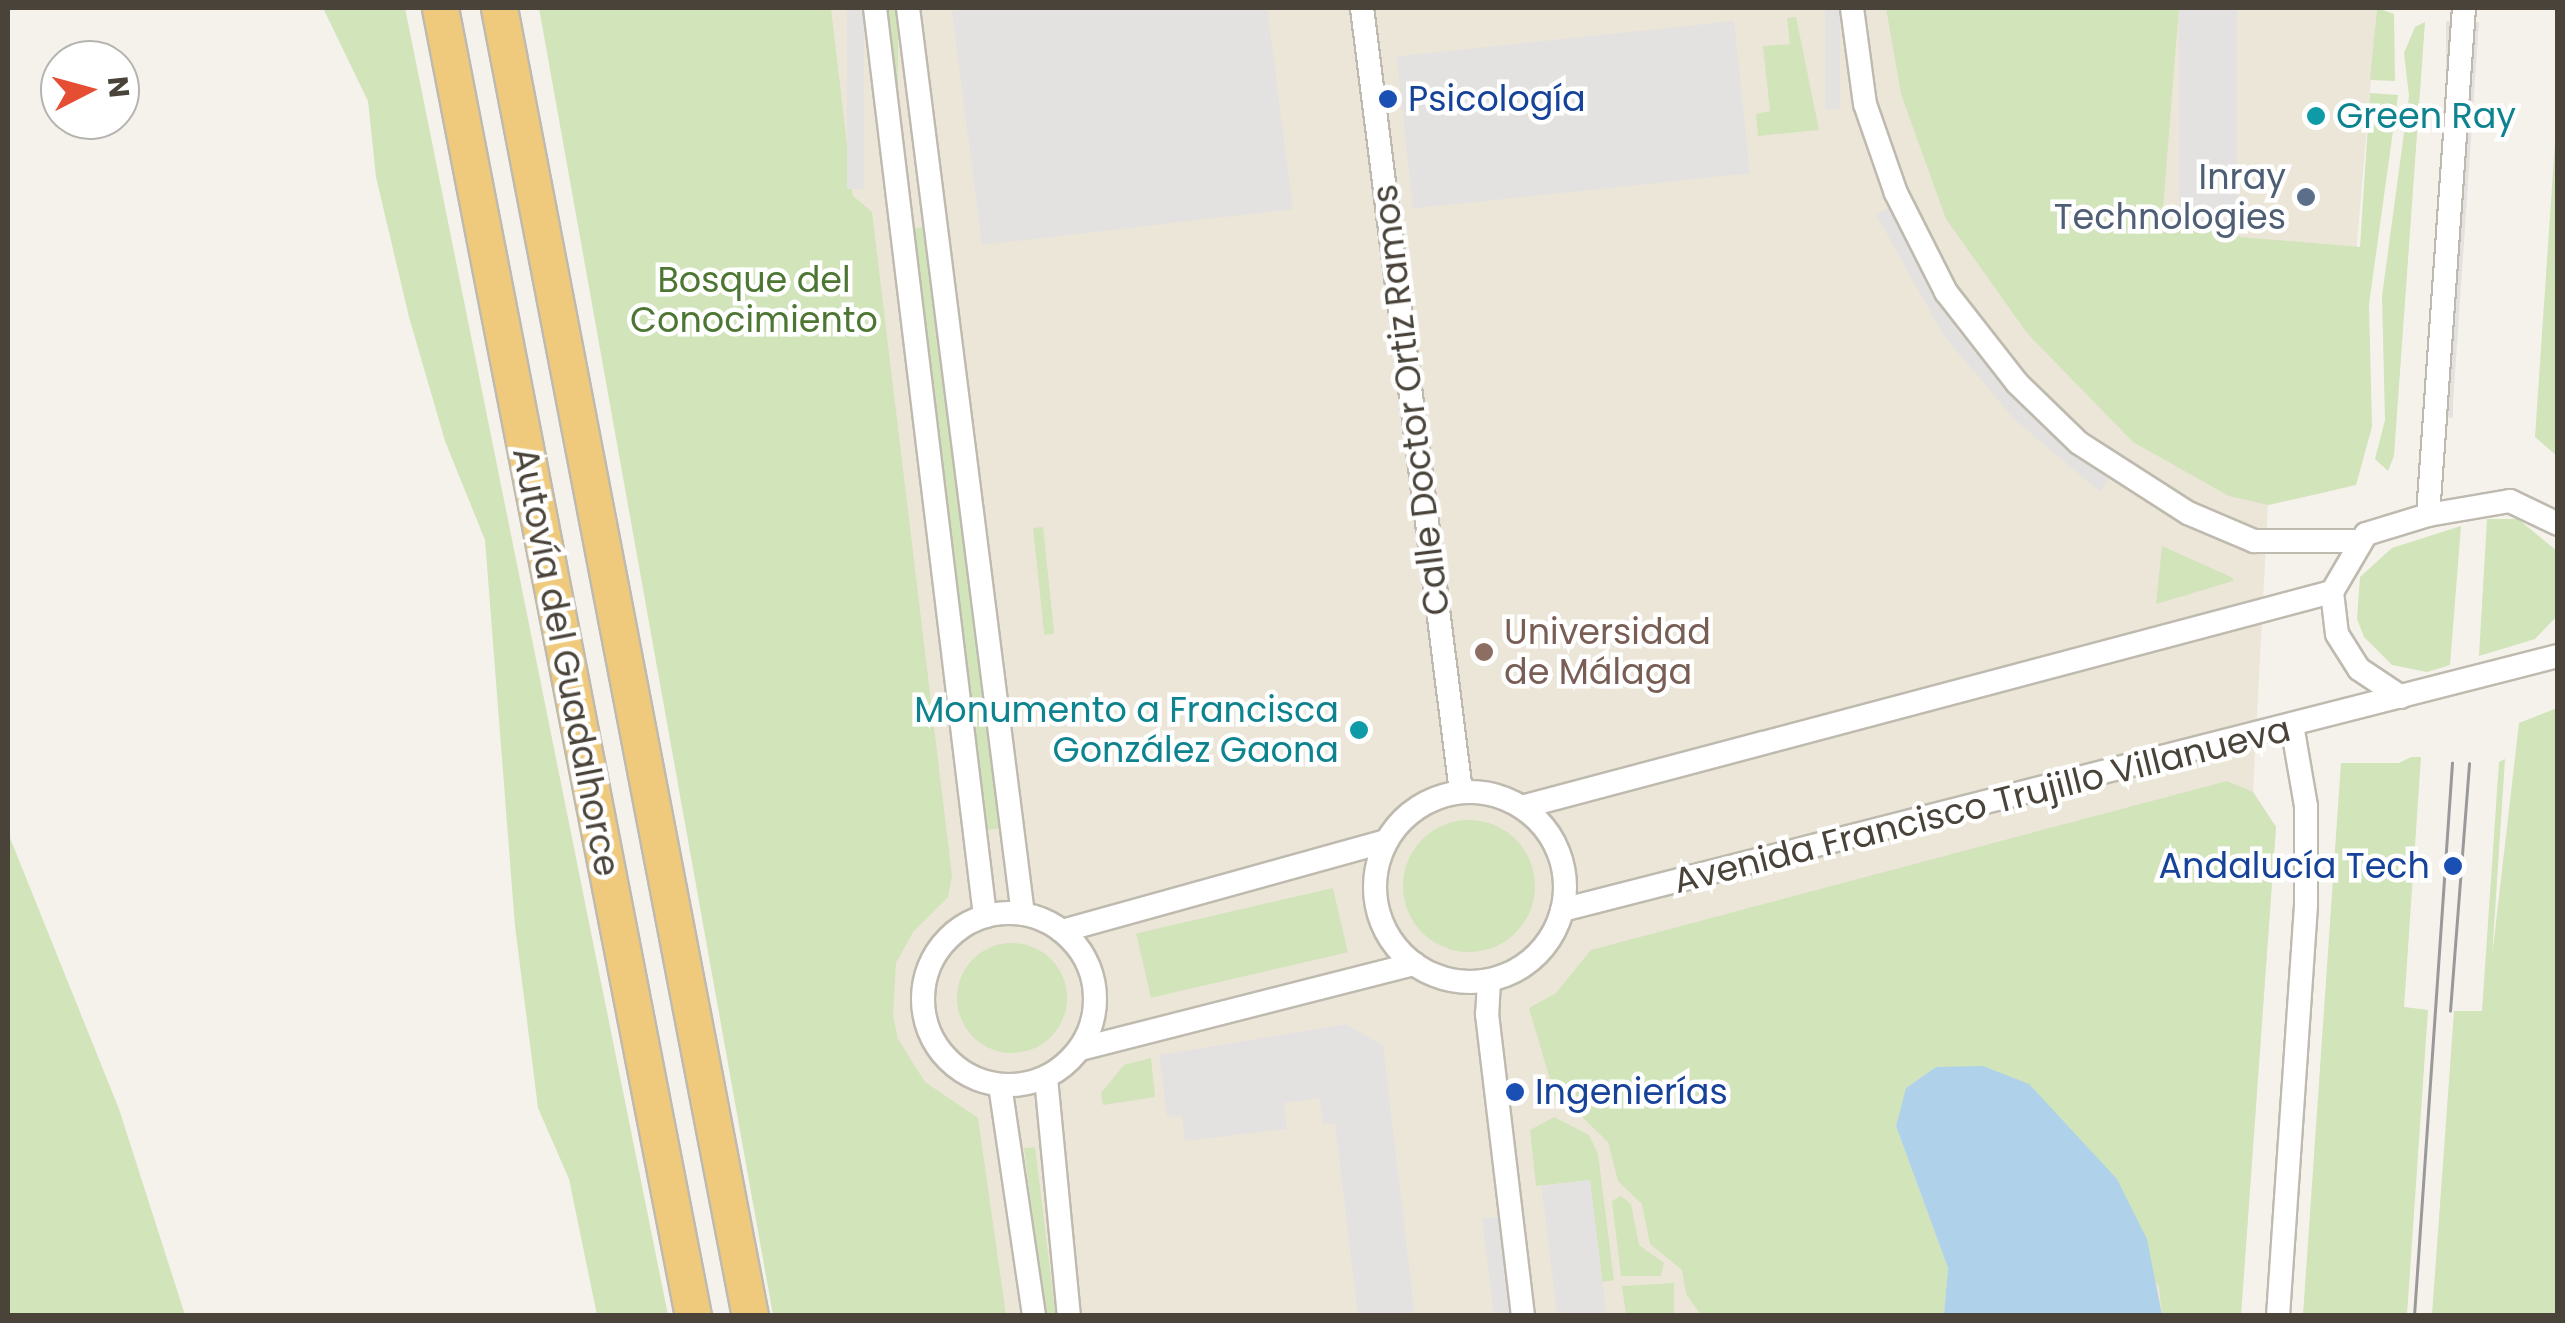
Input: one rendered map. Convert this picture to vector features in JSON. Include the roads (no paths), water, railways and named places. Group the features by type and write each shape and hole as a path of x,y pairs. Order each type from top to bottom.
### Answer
{"highway":[{"name":"Autovía del Guadalhorce","path":"500,8 750,1316"},
{"name":"Autovía del Guadalhorce","path":"442,18 693,1316"}],"street":[{"path":"876,8 985,916"},
{"path":"908,8 1023,914"},
{"name":"Calle Doctor Ortiz Ramos","path":"1362,8 1461,792"},
{"path":"1852,8 1865,104 1896,193 1946,292 2017,383 2079,443 2188,513 2254,541 2359,541 2428,514 2510,501 2558,524"},
{"path":"2428,514 2464,8"},
{"path":"2359,541 2332,592 2338,634 2374,683 2401,697"},
{"path":"1522,807 2332,592"},
{"name":"Avenida Francisco Trujillo Villanueva","path":"1562,910 2401,697 2554,654"},
{"path":"2278,1316 2306,904 2306,806 2292,725"},
{"path":"1461,792 1493,794 1522,807 1558,852 1562,910 1536,956 1490,980 1438,977 1414,964 1394,945 1374,894 1386,842 1418,808 1461,792"},
{"path":"1062,931 1386,842"},
{"path":"1080,1049 1094,1012 1092,974 1062,931 1023,914 985,916 961,927 931,961 925,1020 952,1064 1000,1086 1046,1078 1080,1049 1414,964"},
{"path":"1490,980 1487,1014 1522,1316"},
{"path":"1046,1078 1068,1316"},
{"path":"1000,1086 1034,1316"}],"water":[{"path":"1983,1066 2029,1084 2117,1179 2147,1239 2162,1315 1944,1315 1948,1268 1896,1126 1906,1088 1936,1067"}],"tram line":[{"path":"2414,1316 2452,763"},
{"path":"2450,1011 2469,764"}],"place":[{"name":"Psicología","path":"1388,99"},
{"name":"Green Ray","path":"2316,116"},
{"name":"Inray Technologies","path":"2306,197"},
{"name":"Universidad de Málaga","path":"1484,652"},
{"name":"Monumento a Francisca González Gaona","path":"1359,730"},
{"name":"Andalucía Tech","path":"2453,866"},
{"name":"Ingenierías","path":"1515,1092"}],"park label":[{"name":"Bosque del Conocimiento","path":"754,300"}]}
